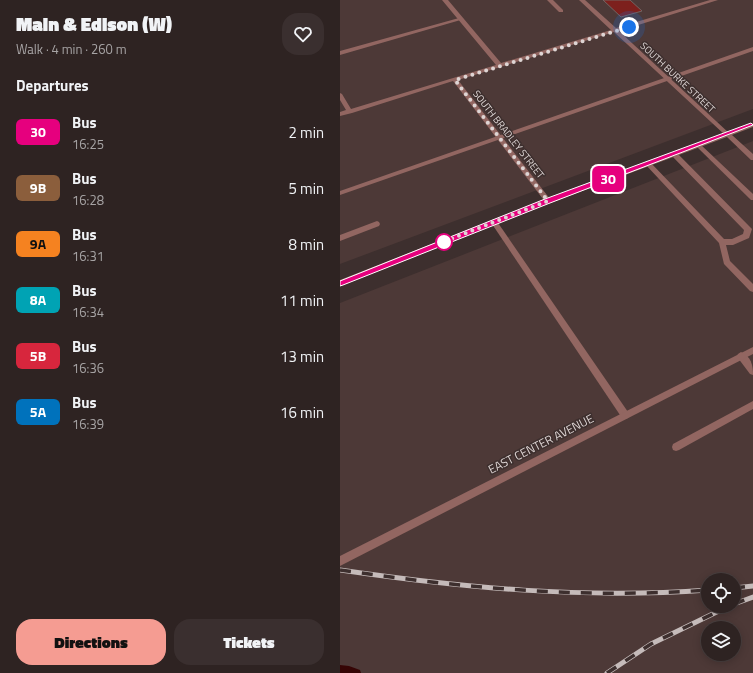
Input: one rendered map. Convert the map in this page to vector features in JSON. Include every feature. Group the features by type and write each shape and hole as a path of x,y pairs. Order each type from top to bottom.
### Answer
{"street":[{"path":"445,0 500,66"},
{"path":"551,0 561,11"},
{"name":"SOUTH BURKE STREET","path":"582,0 753,158"},
{"path":"340,114 715,0"},
{"path":"340,53 461,19"},
{"path":"340,193 753,49"},
{"name":"SOUTH BRADLEY STREET","path":"455,80 548,201"},
{"path":"340,95 350,112"},
{"path":"340,283 548,201 753,125"},
{"path":"698,145 753,198"},
{"path":"674,154 748,229 746,236 733,242 722,242"},
{"path":"648,164 722,242 727,262 753,289"},
{"path":"494,222 625,415"},
{"path":"340,238 377,224"},
{"name":"EAST CENTER AVENUE","path":"340,561 753,350"},
{"path":"740,356 753,371"},
{"path":"676,447 753,405"}],"shaded area":[{"path":"340,0 753,0 753,109 340,264"},
{"path":"753,141 753,673 340,673 340,303"}],"building":[{"path":"603,0 630,0 642,11 621,17"}],"waterway":[{"path":"340,669 357,673"}],"railway":[{"path":"340,570 432,582 524,590 615,593 701,590"},
{"path":"741,587 753,586"},
{"path":"741,601 753,597"},
{"path":"607,673 651,644 715,613"}],"bus line":[{"name":"30","path":"340,283 548,201 753,125"}],"route":[{"path":"444,242 438,244 548,201 455,80 629,27"}]}
